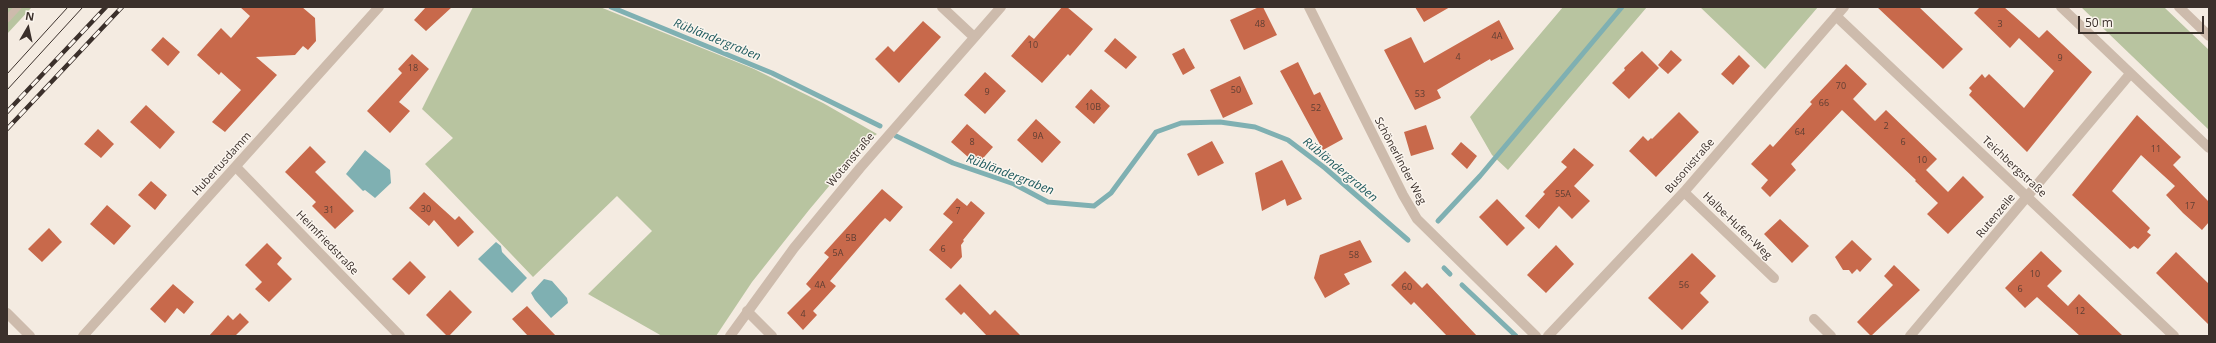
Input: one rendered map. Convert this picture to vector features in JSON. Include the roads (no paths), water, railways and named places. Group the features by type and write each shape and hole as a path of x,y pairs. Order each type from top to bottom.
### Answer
{"street":[{"name":"Hubertusdamm","path":"82,336 379,7"},
{"path":"942,7 974,37"},
{"name":"Wotanstraße","path":"730,336 794,248 844,186 1001,7"},
{"name":"Schönerlinder Weg","path":"1309,7 1403,195 1417,219 1536,336"},
{"name":"Busonistraße","path":"1548,336 1684,192 1844,7"},
{"path":"2061,7 2209,148"},
{"path":"2183,8 2209,36"},
{"name":"Teichbergstraße","path":"1836,16 2174,336"},
{"name":"Rutenzeile","path":"1910,336 2130,74"},
{"name":"Heimfriedstraße","path":"236,167 400,336"},
{"name":"Halbe-Hufen-Weg","path":"1684,192 1774,278"},
{"path":"747,312 772,336"},
{"path":"7,313 30,336"},
{"path":"1814,320 1831,336"}],"lane":[{"path":"7,19 18,7"}],"water":[{"path":"365,150 390,170 391,183 375,198 365,190 363,191 346,174"},
{"path":"496,242 501,246 502,252 527,278 512,293 478,259"},
{"path":"544,279 552,281 567,298 568,303 551,318 535,300 531,293"}],"waterway":[{"name":"Rübländergraben","path":"611,7 772,73 880,126"},
{"name":"Rübländergraben","path":"1438,221 1480,176 1622,7"},
{"name":"Rübländergraben","path":"896,136 953,163 1014,184 1048,202 1094,206 1111,193 1156,132 1181,123 1220,122 1255,127 1288,140 1325,168 1408,240"},
{"path":"1444,268 1450,274"},
{"path":"1462,285 1516,336"}],"tram line":[{"path":"7,74 68,7"},
{"path":"7,90 83,7"}],"railway":[{"path":"7,112 106,7"},
{"path":"7,129 122,7"}]}
